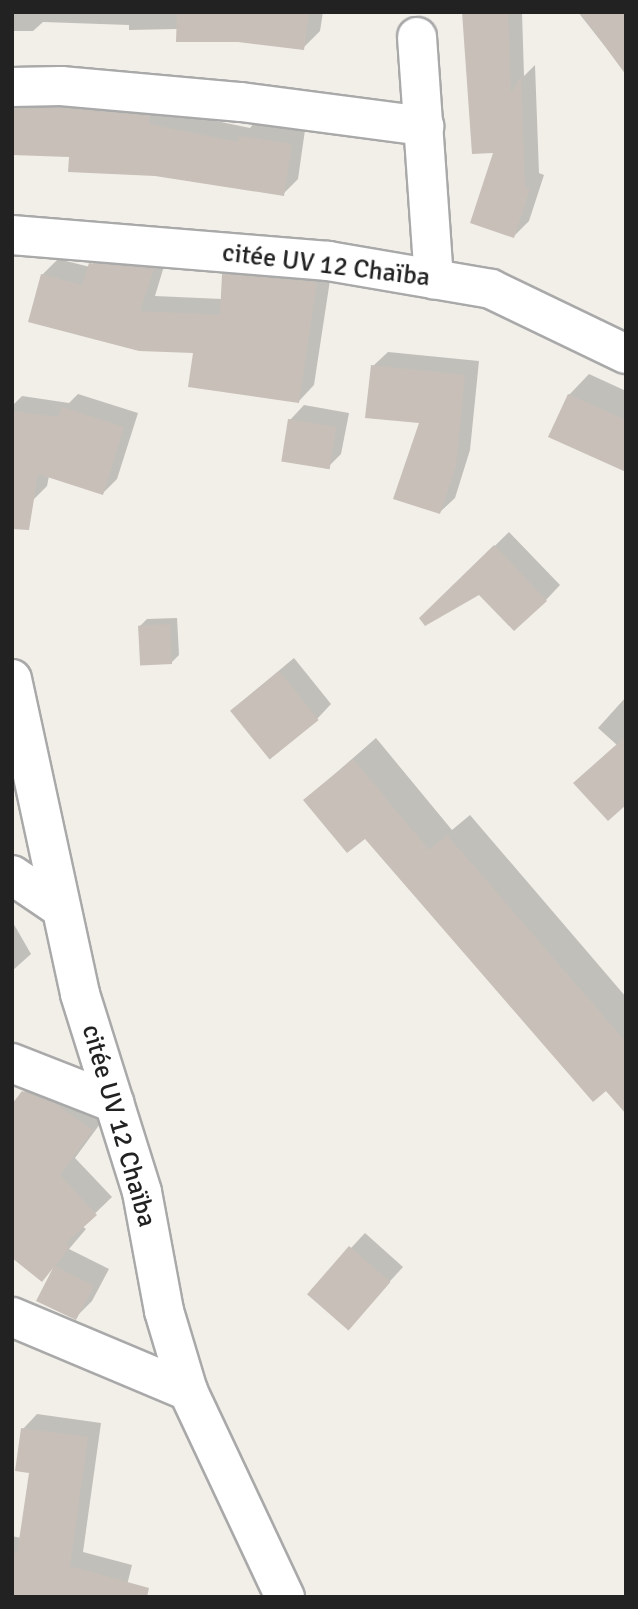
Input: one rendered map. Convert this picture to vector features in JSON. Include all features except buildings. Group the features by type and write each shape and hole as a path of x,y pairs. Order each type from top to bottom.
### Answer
{"street":[{"path":"417,37 434,279"},
{"path":"12,88 61,86 241,102 424,126"},
{"name":"citée UV 12 Chaïba","path":"12,235 328,261 491,289 626,354"},
{"name":"citée UV 12 Chaïba","path":"12,679 59,907 80,994 142,1192 164,1311 188,1391 285,1597"},
{"path":"12,875 59,907"},
{"path":"12,1062 114,1102"},
{"path":"12,1317 188,1391"}]}
